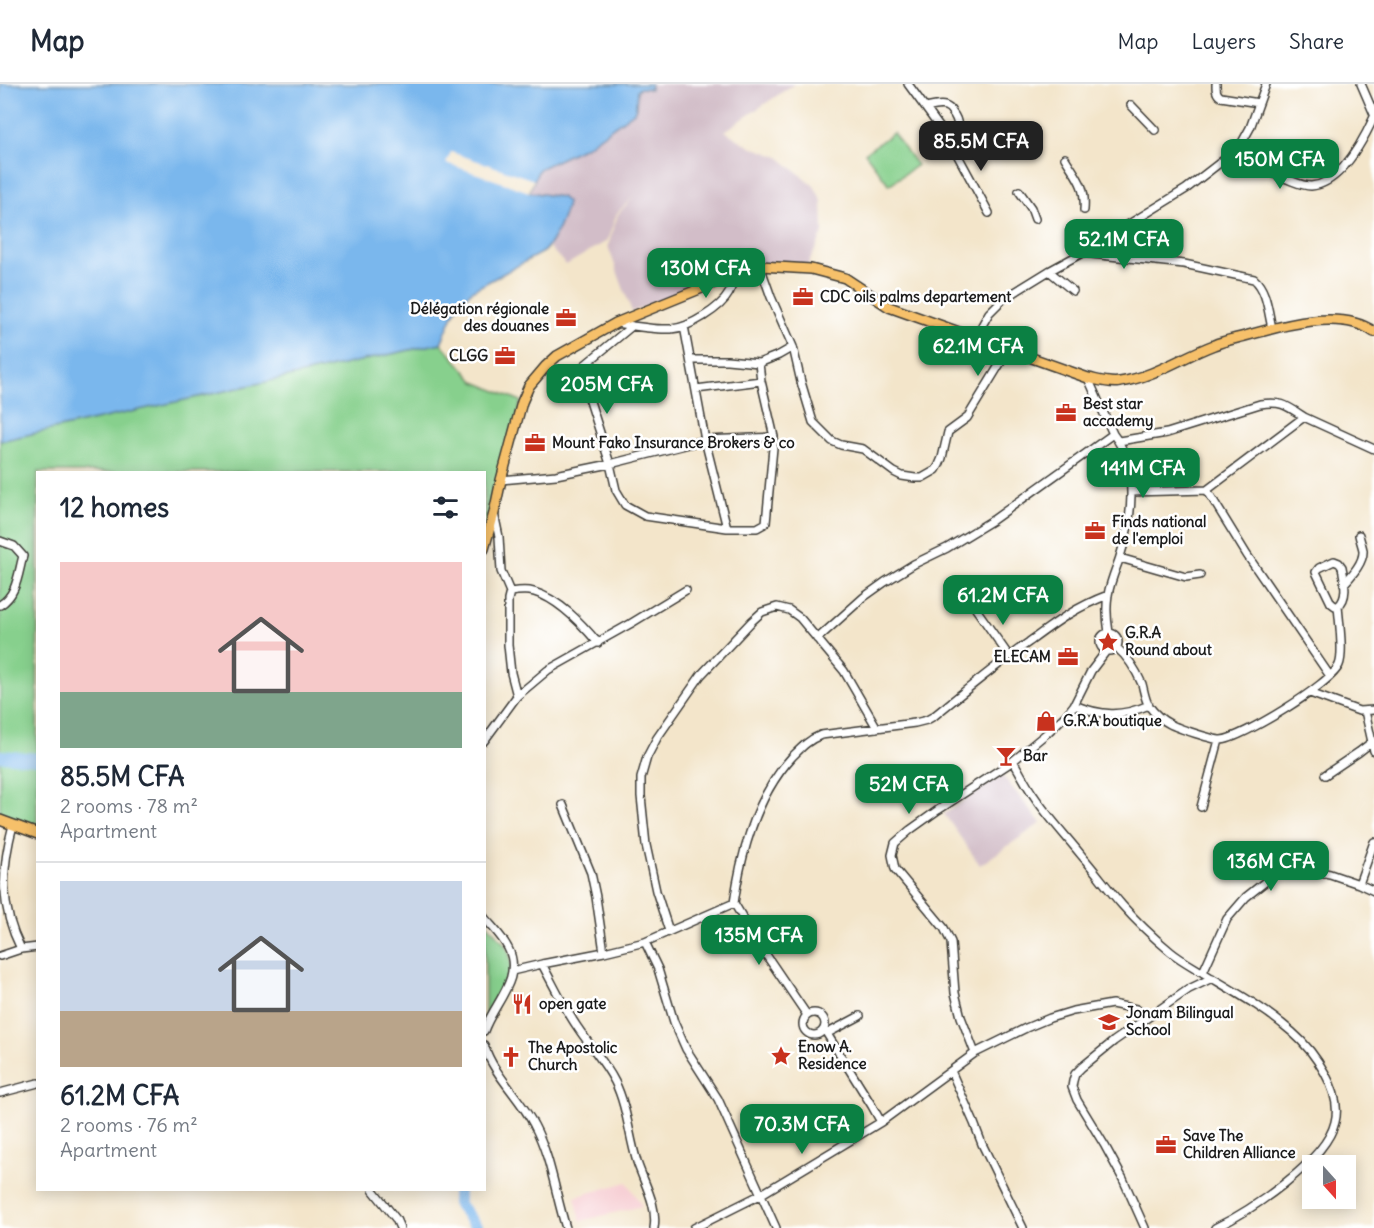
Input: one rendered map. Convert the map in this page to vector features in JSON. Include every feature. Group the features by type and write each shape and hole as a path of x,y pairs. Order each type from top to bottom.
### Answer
{"highway":[{"path":"486,542 522,402 529,386 546,366 557,356 616,323 760,266 811,269 845,278 889,307 1088,378 1117,383 1143,377 1214,344 1272,328 1311,321 1339,320 1367,327 1374,332"},
{"path":"0,820 36,833"}],"street":[{"path":"908,84 951,143 988,213"},
{"path":"1216,84 1216,91 1221,97 1259,103"},
{"path":"975,338 989,313 1002,300 1186,189 1239,148 1250,128 1266,84"},
{"path":"1239,148 1262,170 1304,185 1318,184 1330,178 1340,171 1358,147 1374,115 1361,84"},
{"path":"1131,105 1155,130"},
{"path":"926,108 945,106 954,114 958,131 951,143"},
{"path":"1065,158 1083,187 1084,210"},
{"path":"1019,191 1031,208 1035,219"},
{"path":"1082,253 1184,264 1254,279 1263,293 1272,328"},
{"path":"760,266 793,347 813,422 832,441 841,445 863,448 902,476 922,478 936,470 948,432 967,418 1009,350"},
{"path":"1049,271 1073,291"},
{"path":"616,323 673,329 684,326 702,316 725,298 731,290 733,275"},
{"path":"632,326 581,368 581,373 616,490 625,505 645,516 727,528 757,528 766,523 774,437 759,363"},
{"path":"684,326 705,440 727,528"},
{"path":"691,360 759,363 793,347"},
{"path":"1088,378 1113,434 1119,441 1129,469 1131,492 1129,521 1108,595 1109,633"},
{"path":"696,389 761,381"},
{"path":"1119,441 1167,434 1260,404 1275,402 1290,407 1304,417 1374,449"},
{"path":"1131,492 1207,490 1304,417"},
{"path":"817,639 864,597 885,582 993,520 1113,434"},
{"path":"501,480 556,475 705,440 774,437"},
{"path":"1207,490 1247,555 1330,676"},
{"path":"494,513 499,537 501,571 510,592 508,645 511,673 517,696"},
{"path":"1344,585 1362,558 1363,551 1359,535"},
{"path":"0,541 14,546 23,556 13,591 8,601 0,605"},
{"path":"1120,558 1186,577 1200,575"},
{"path":"1334,561 1342,567 1344,585 1345,597 1342,604 1338,606 1331,603 1316,572 1319,568 1334,561"},
{"path":"486,738 517,696 548,670 686,590"},
{"path":"510,592 533,591 550,599 577,619 598,643"},
{"path":"807,1015 734,903 744,855 757,816 766,793 787,763 804,744 821,735 927,720 1069,613 1108,595"},
{"path":"1116,647 1135,669 1149,705 1170,724 1188,732 1219,740 1233,738 1310,693 1337,669 1340,663 1338,606"},
{"path":"669,932 656,891 646,844 641,778 647,757 657,738 701,675 752,621 762,612 777,607 789,610 800,618 844,671 877,728"},
{"path":"976,609 1009,656"},
{"path":"975,1053 961,1017 955,993 951,942 944,928 895,869 892,855 895,843 938,810 1013,760 1059,723 1074,705 1091,671 1107,650 1116,647 1117,638 1109,633 1101,639 1102,646 1107,650"},
{"path":"1310,693 1359,711 1374,710"},
{"path":"1074,705 1100,713 1116,714 1149,705"},
{"path":"1365,711 1374,751"},
{"path":"1201,807 1219,740"},
{"path":"1325,775 1372,742"},
{"path":"1013,760 1034,796 1123,906 1173,954 1257,1006 1292,1032 1316,1057 1332,1089 1336,1121 1324,1146 1274,1192 1249,1210 1215,1228"},
{"path":"562,805 591,873 604,952"},
{"path":"13,825 6,854 4,889 8,918 21,949"},
{"path":"1359,884 1374,842"},
{"path":"1203,972 1227,919 1246,897 1275,873 1294,868 1330,874 1374,891"},
{"path":"512,971 645,942 734,903"},
{"path":"486,919 502,937 512,962 507,988 486,1026"},
{"path":"645,942 658,969 674,1022 686,1048 718,1099 776,1228"},
{"path":"0,956 21,949 36,947"},
{"path":"542,964 564,1006 615,1083 637,1160 654,1207 656,1218 654,1228"},
{"path":"1145,1228 1123,1179 1077,1100 1072,1087 1075,1074 1114,1041 1148,1017 1189,989 1212,978"},
{"path":"694,1228 760,1195 881,1122 975,1053 1050,1018 1084,1008 1112,1004 1136,1009 1148,1017"},
{"path":"860,1016 826,1031 816,1035 809,1034 803,1025 807,1015 813,1012 824,1018 826,1031 881,1122"},
{"path":"486,1050 492,1063 534,1123 548,1159 566,1228"},
{"path":"951,1071 986,1152 1023,1228"},
{"path":"0,1093 36,1084"},
{"path":"374,1191 396,1219 400,1228"}],"shaded area":[{"path":"651,84 794,84 725,131 749,146 779,157 814,186 822,201 823,233 807,267 750,264 632,312 608,246 618,214 637,193 617,213 607,241 566,265 549,247 566,210 561,197 529,192 451,152 538,171 587,146 634,112 637,90 650,89"},
{"path":"1002,775 1041,823 980,865 944,814"},
{"path":"627,1182 642,1206 581,1221 575,1197"}],"green space":[{"path":"893,133 917,165 889,185 865,153"},
{"path":"441,343 475,382 521,401 486,536 486,471 36,471 36,832 0,819 0,441"},
{"path":"486,922 506,946 511,959 504,989 486,1023"}],"water":[{"path":"0,84 651,84 650,89 637,90 634,112 587,146 539,169 529,192 561,197 567,202 554,236 543,252 473,290 463,299 441,343 0,441"}],"pier":[{"path":"451,152 534,180 529,192 446,163"}],"waterway":[{"path":"1356,84 1372,117"},
{"path":"0,756 36,759"},
{"path":"458,1191 458,1203 477,1228"}],"place":[{"name":"CDC oils palms departement","path":"803,297"},
{"name":"Délégation régionale des douanes","path":"566,318"},
{"name":"CLGG","path":"505,356"},
{"name":"Best star accademy","path":"1066,413"},
{"name":"Mount Fako Insurance Brokers & co","path":"535,443"},
{"name":"Finds national de l'emploi","path":"1095,531"},
{"name":"G.R.A Round about","path":"1108,642"},
{"name":"ELECAM","path":"1068,657"},
{"name":"G.R.A boutique","path":"1046,721"},
{"name":"Bar","path":"1006,756"},
{"name":"open gate","path":"522,1004"},
{"name":"Jonam Bilingual School","path":"1109,1022"},
{"name":"Enow A. Residence","path":"781,1056"},
{"name":"The Apostolic Church","path":"511,1057"},
{"name":"Save The Children Alliance","path":"1166,1145"}]}
